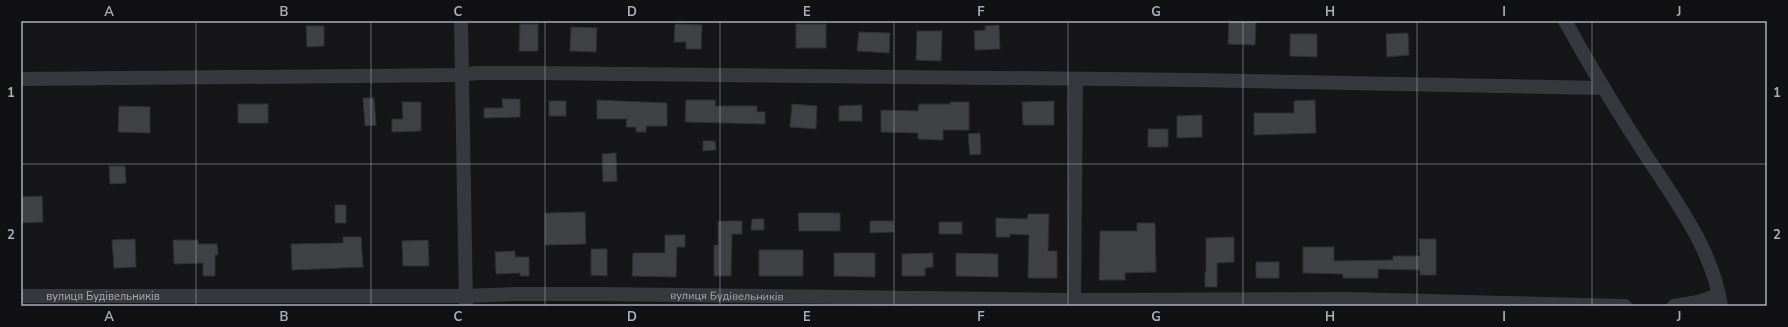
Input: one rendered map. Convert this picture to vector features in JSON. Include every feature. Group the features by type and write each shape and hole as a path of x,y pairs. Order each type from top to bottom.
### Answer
{"street":[{"path":"461,21 466,301"},
{"path":"1565,21 1602,88 1701,241 1720,301 1698,302 1674,306"},
{"path":"21,79 536,73 1076,80 1194,80 1602,88"},
{"path":"1074,303 1076,268 1076,80"},
{"name":"вулиця Будівельників","path":"21,296 466,301 517,294 595,294 1074,303 1350,299 1625,306"}],"building":[{"path":"1229,21 1256,21 1255,45 1228,44"},
{"path":"520,24 538,24 538,51 519,51"},
{"path":"675,24 702,25 701,49 686,49 686,42 674,42"},
{"path":"796,24 826,24 826,48 796,48"},
{"path":"999,25 1000,49 975,50 974,31 985,30 985,26"},
{"path":"306,26 324,26 324,46 307,47"},
{"path":"571,27 597,28 596,52 570,51"},
{"path":"917,31 942,31 941,61 916,60"},
{"path":"859,32 890,33 889,53 857,51"},
{"path":"1408,33 1409,55 1387,57 1386,34"},
{"path":"1290,34 1317,34 1317,57 1290,56"},
{"path":"363,98 374,98 376,125 365,126"},
{"path":"502,99 520,99 520,117 484,118 484,108 503,108"},
{"path":"597,100 667,103 667,126 646,126 646,132 636,132 636,127 626,127 627,119 597,119"},
{"path":"686,100 716,100 715,106 757,106 757,112 765,112 765,124 685,122"},
{"path":"1315,100 1316,133 1254,135 1254,113 1294,113 1294,101"},
{"path":"549,101 566,101 566,116 549,116"},
{"path":"1054,101 1054,125 1023,125 1022,102"},
{"path":"402,102 421,102 421,131 392,132 392,119 403,119"},
{"path":"950,102 969,102 969,130 943,130 943,140 918,139 918,133 881,132 881,110 918,111 919,104 950,104"},
{"path":"238,104 268,104 268,123 238,123"},
{"path":"792,104 817,106 816,129 790,127"},
{"path":"862,105 862,121 839,121 839,106"},
{"path":"119,106 150,107 150,133 118,132"},
{"path":"1202,115 1202,137 1177,138 1177,116"},
{"path":"1148,129 1168,129 1168,147 1148,147"},
{"path":"980,133 981,154 970,155 968,134"},
{"path":"703,141 715,141 716,150 703,151"},
{"path":"616,153 617,181 603,182 602,154"},
{"path":"109,166 125,166 126,183 110,184"},
{"path":"42,196 43,222 21,223 21,197"},
{"path":"335,205 346,205 346,223 335,223"},
{"path":"585,212 586,244 545,245 545,213"},
{"path":"798,213 840,213 840,231 799,231"},
{"path":"1028,214 1049,214 1048,251 1057,251 1057,278 1028,278 1029,235 1010,234 1010,237 996,237 996,218 1027,219"},
{"path":"752,219 764,219 764,230 751,230"},
{"path":"718,221 742,221 742,234 732,234 731,276 714,276 714,245 718,245"},
{"path":"870,221 893,221 894,232 870,233"},
{"path":"939,222 962,222 962,234 939,234"},
{"path":"1137,223 1155,223 1156,272 1125,273 1125,280 1099,280 1100,231 1137,231"},
{"path":"665,235 685,235 685,247 677,247 676,277 632,276 633,253 665,253"},
{"path":"343,237 361,237 363,267 292,270 291,244 343,243"},
{"path":"1234,237 1234,262 1217,263 1217,287 1205,287 1206,238"},
{"path":"135,239 136,267 114,268 112,240"},
{"path":"1419,239 1436,239 1436,275 1420,275 1420,270 1378,269 1378,278 1343,278 1343,274 1303,273 1303,247 1334,247 1334,261 1393,260 1393,256 1420,256"},
{"path":"173,240 198,240 198,244 217,244 218,255 215,255 215,276 203,276 203,263 174,264"},
{"path":"428,240 429,266 403,266 402,241"},
{"path":"591,249 607,249 607,276 591,275"},
{"path":"759,250 803,250 803,276 759,276"},
{"path":"515,251 515,257 529,257 529,276 520,276 520,273 496,274 495,252"},
{"path":"834,253 875,253 875,277 834,276"},
{"path":"933,253 933,267 925,268 925,276 902,276 902,254"},
{"path":"956,253 998,254 998,277 956,276"},
{"path":"1256,262 1279,262 1279,278 1256,278"}]}
